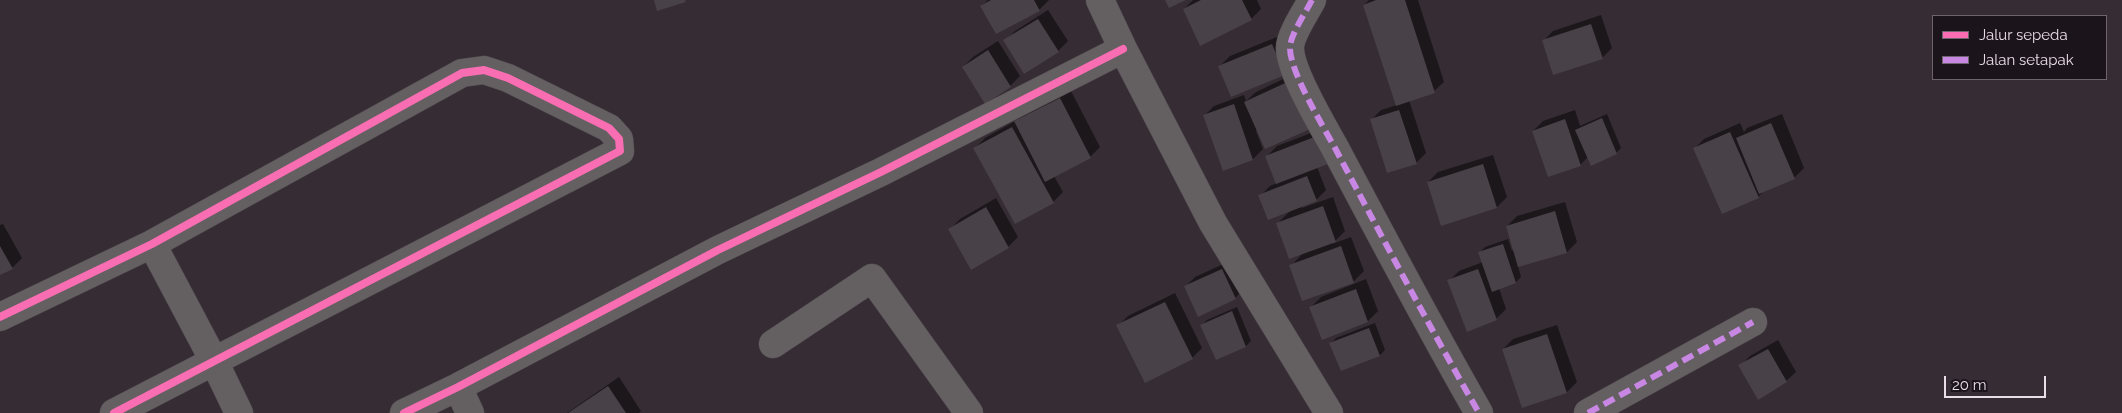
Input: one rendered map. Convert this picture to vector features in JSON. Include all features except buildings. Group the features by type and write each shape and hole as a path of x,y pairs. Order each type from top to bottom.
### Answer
{"street":[{"path":"1100,0 1123,49 1213,223 1329,413"},
{"path":"1312,0 1290,47 1293,64 1314,108 1432,331 1479,413"},
{"path":"404,413 458,387 718,250 881,172 1123,49"},
{"path":"0,317 152,244 462,73 484,70 508,78 609,128 618,139 620,151 114,413"},
{"path":"152,244 214,361 239,413"},
{"path":"773,344 872,278 960,410"},
{"path":"1588,413 1753,322"},
{"path":"458,387 470,413"}],"marked path":[{"path":"1312,0 1295,30 1291,43 1291,58 1295,71 1315,113 1479,413"},
{"path":"1588,413 1753,322"}],"cycle path":[{"path":"404,413 458,387 718,250 881,172 1123,49"},
{"path":"0,317 152,244 462,73 484,70 508,78 609,128 619,139 620,151 114,413"}]}
